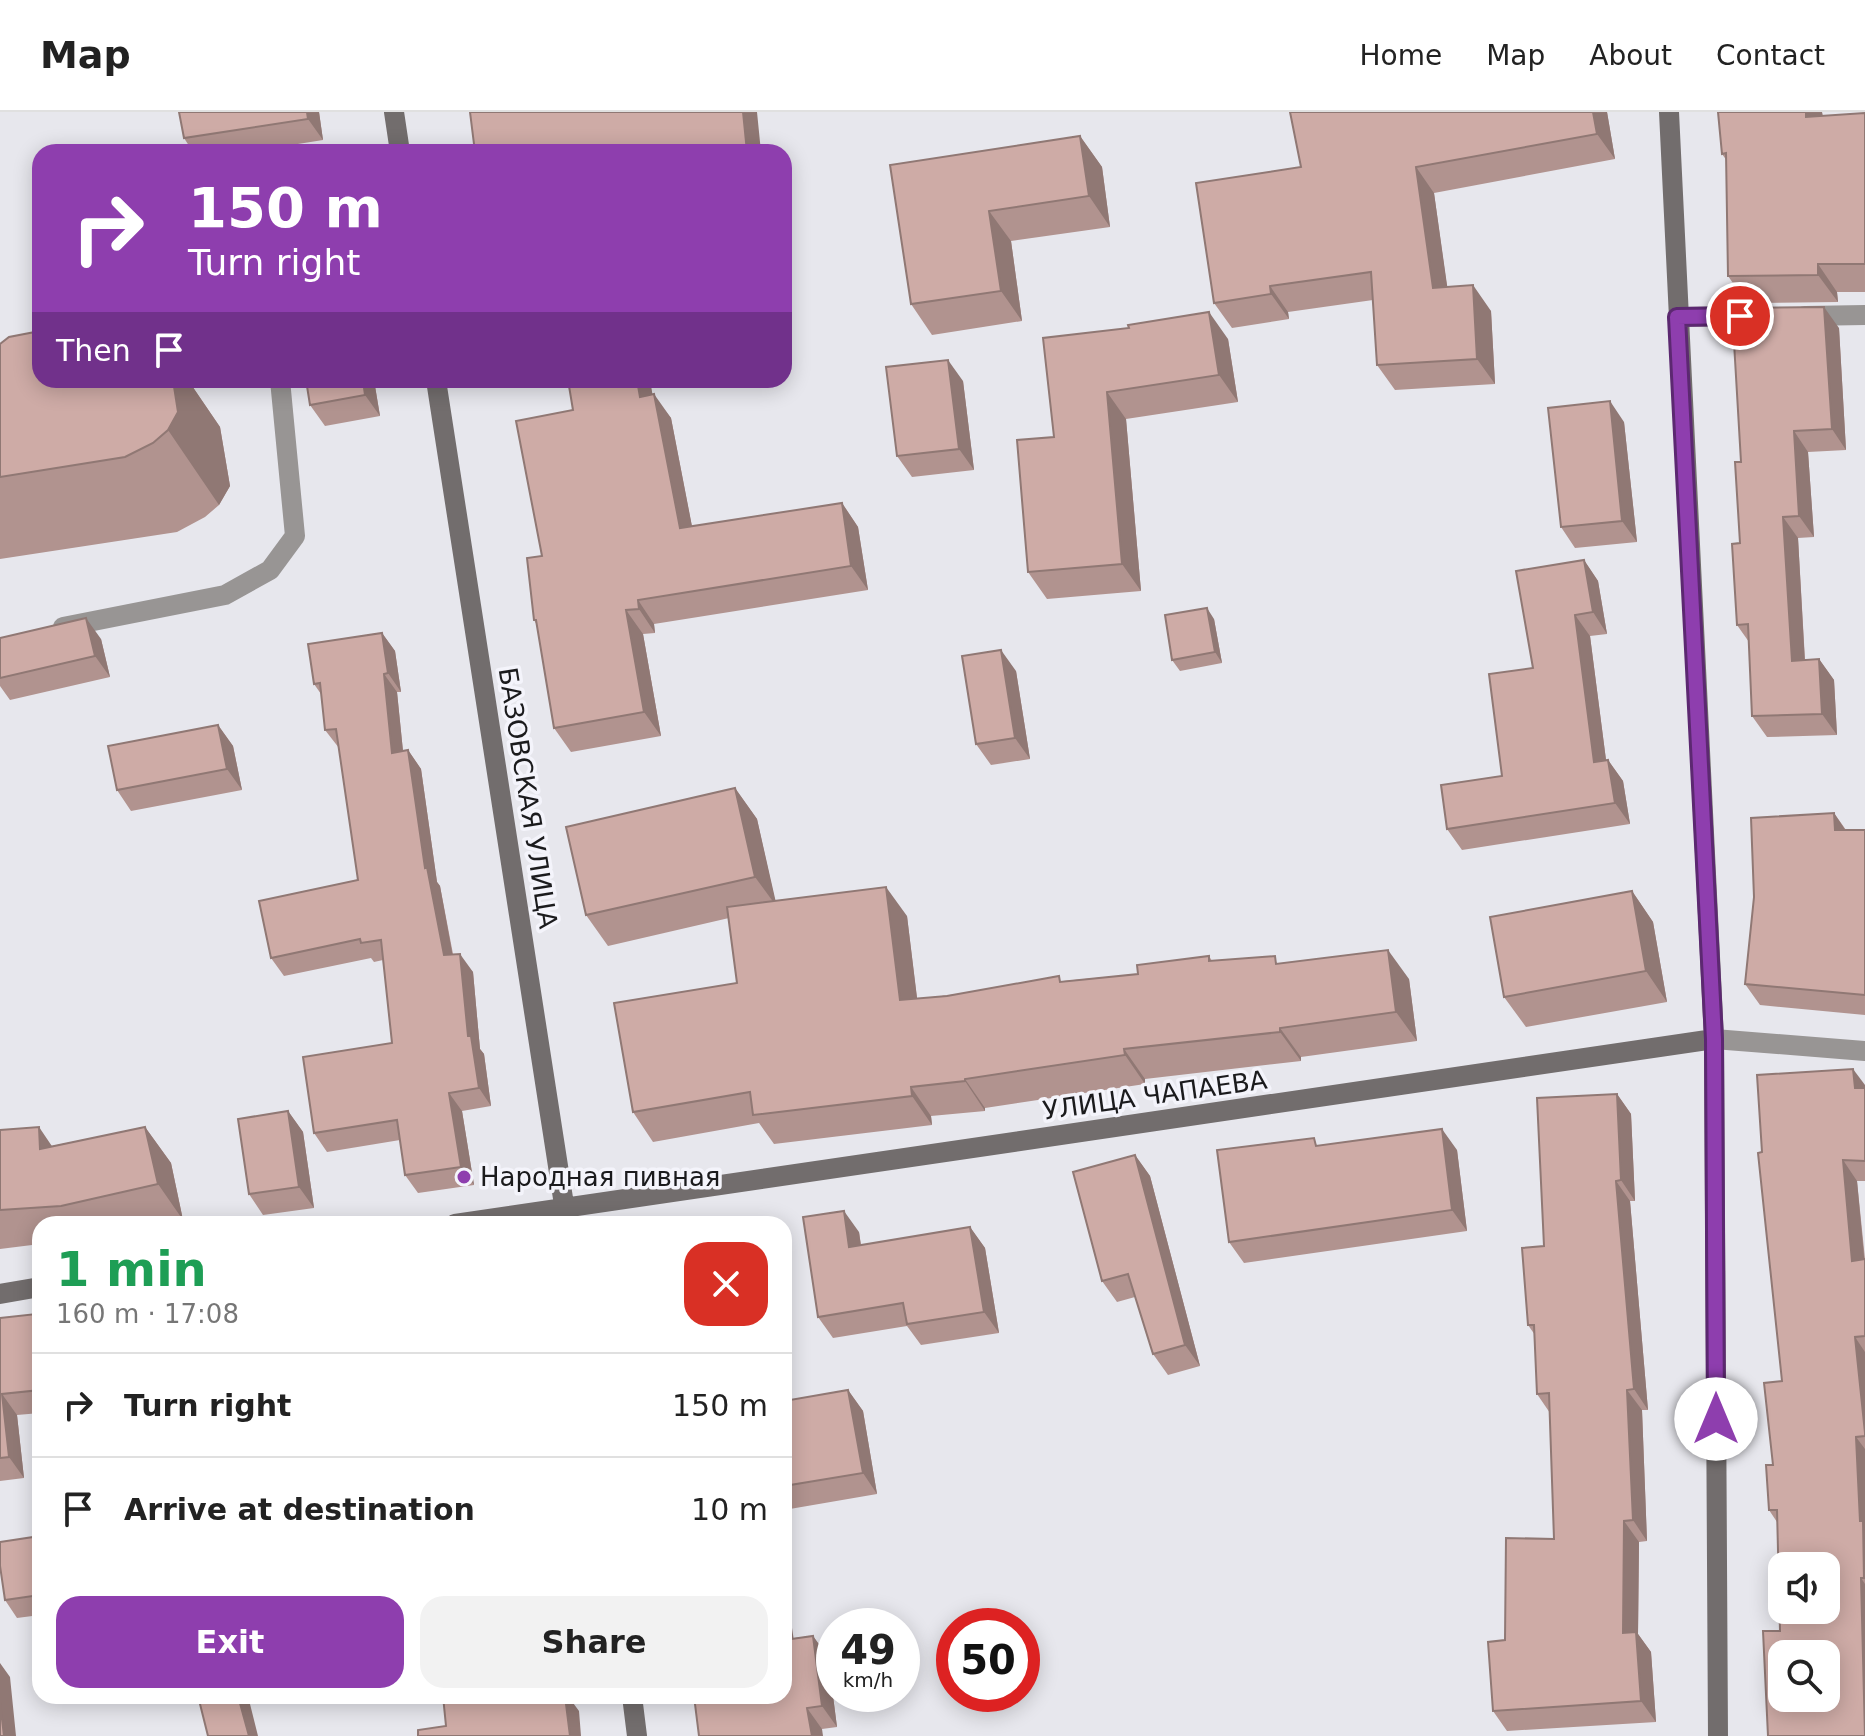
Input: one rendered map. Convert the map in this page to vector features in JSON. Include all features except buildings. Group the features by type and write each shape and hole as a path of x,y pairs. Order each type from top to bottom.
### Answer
{"street":[{"path":"394,112 399,144"},
{"path":"1669,112 1714,1039 1718,1736"},
{"path":"1677,317 1865,315"},
{"path":"45,631 225,595 270,570 295,536 281,388"},
{"name":"БАЗОВСКАЯ УЛИЦА","path":"437,388 566,1216"},
{"name":"УЛИЦА ЧАПАЕВА","path":"566,1216 1714,1039 1865,1051"},
{"path":"0,1294 32,1288"},
{"path":"633,1704 637,1736"}],"place":[{"name":"Народная пивная","path":"464,1177"}],"route":[{"path":"1716,1419 1714,1039 1677,317 1740,316"}]}
